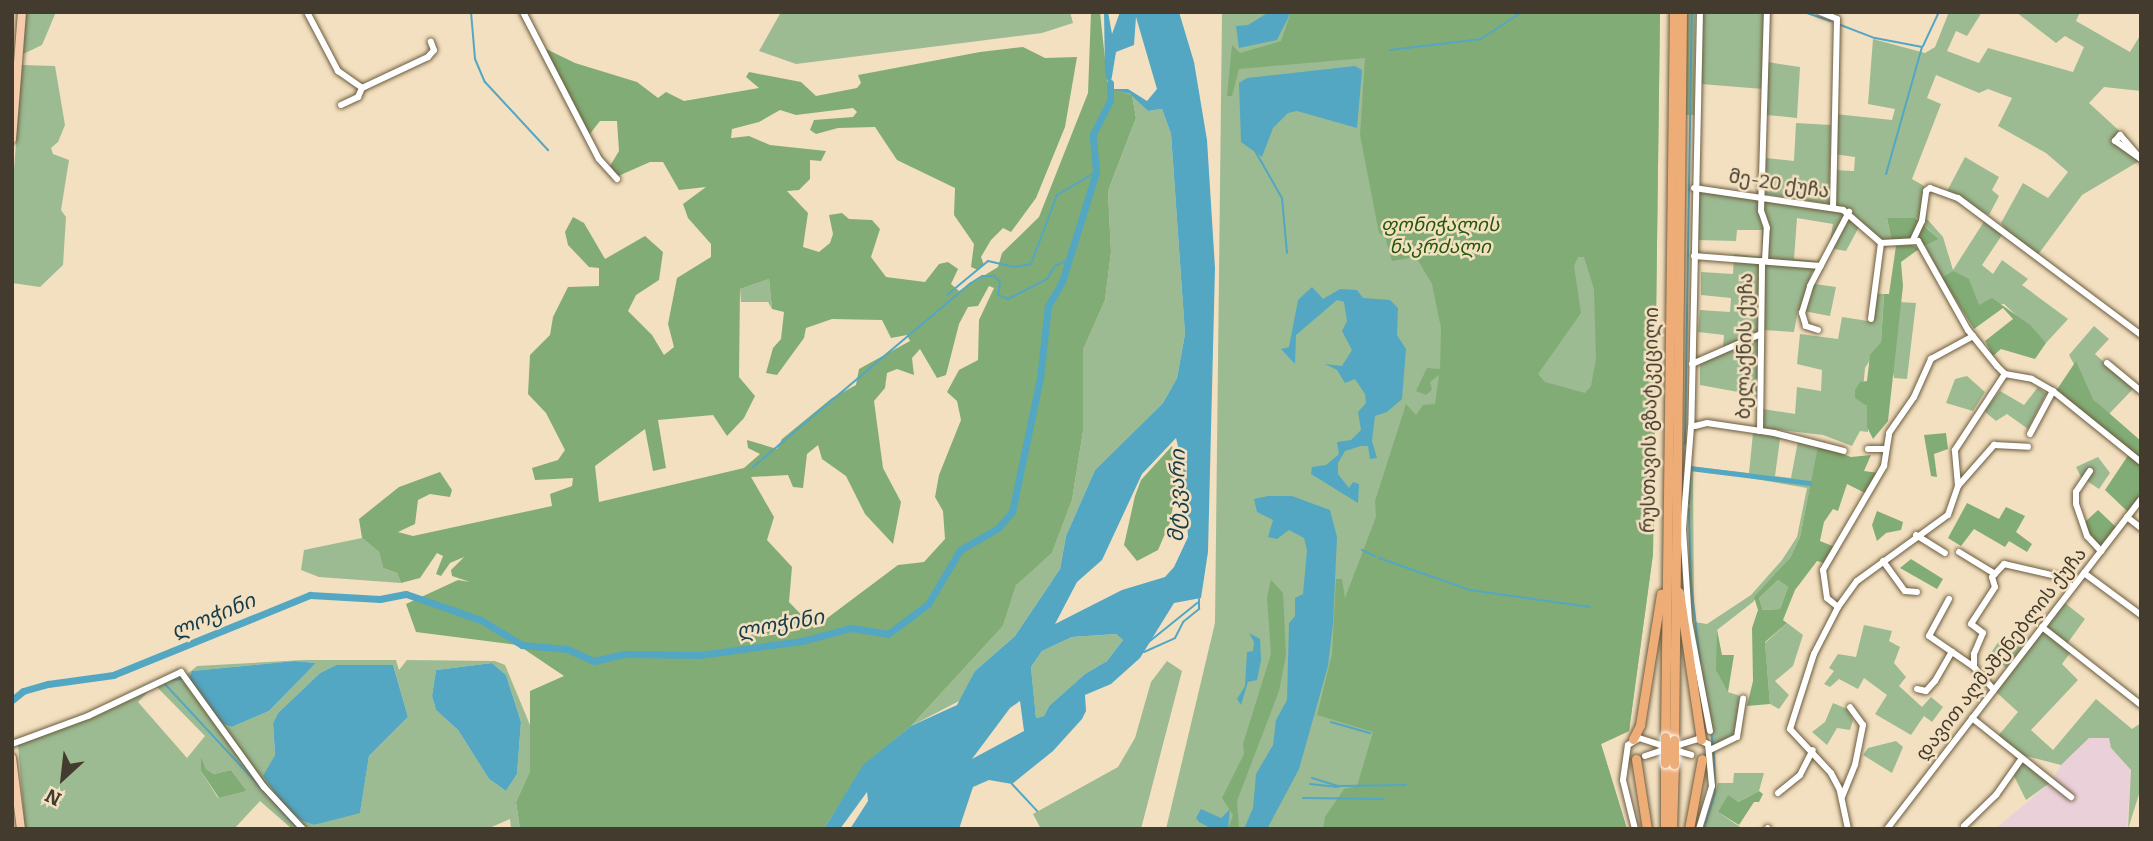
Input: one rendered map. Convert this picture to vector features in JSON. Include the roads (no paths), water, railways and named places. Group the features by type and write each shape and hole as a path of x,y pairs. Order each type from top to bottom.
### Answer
{"highway":[{"name":"რუსთავის გზატკეცილი","path":"1674,12 1676,251"},
{"name":"რუსთავის გზატკეცილი","path":"1672,829 1670,553 1682,12"},
{"path":"1633,739 1640,725 1670,553"},
{"path":"1670,553 1699,740"},
{"path":"1689,829 1706,754"},
{"path":"1639,758 1647,829"},
{"name":"რუსთავის გზატკეცილი","path":"1665,829 1670,764"}],"main road":[{"path":"12,139 22,12"},
{"path":"13,764 21,829"}],"street":[{"path":"307,12 338,71 362,88"},
{"path":"523,12 599,159 617,179"},
{"path":"1700,12 1692,364 1684,556 1698,682 1710,731 1706,754"},
{"name":"ბელაქნის ქუჩა","path":"1760,431 1767,12"},
{"path":"1819,12 1836,19 1833,208"},
{"path":"341,105 358,97 362,88 428,57 434,50 431,42"},
{"path":"2118,138 2141,159"},
{"name":"მე-20 ქუჩა","path":"1694,188 1764,195 1849,212 1881,243"},
{"path":"1913,240 1922,221 1926,191 1930,188 1958,198 2141,335"},
{"path":"1818,330 1801,319 1849,212"},
{"path":"1871,319 1881,243 1913,240 1925,250 1973,336 2005,374 2032,379 2053,391 2141,462"},
{"path":"1694,256 1823,265"},
{"path":"1692,364 1761,334"},
{"path":"1838,607 1828,598 1823,570 1871,493 1884,466 1885,449 1931,359 1973,336"},
{"path":"2107,363 2141,391"},
{"path":"1958,486 1955,450 2005,374"},
{"path":"2030,434 2053,391"},
{"path":"1695,426 1760,431 1844,451"},
{"path":"1848,829 1842,797 1813,750 1790,729 1814,654 1838,607 1857,581 1916,535 1948,515 1958,486 1994,445 2028,447"},
{"path":"1868,449 1885,449"},
{"path":"2090,471 2076,492 2076,504 2087,536 2101,551"},
{"name":"დავით აღმაშენებლის ქუჩა","path":"1887,829 2141,499"},
{"path":"2127,517 2141,528"},
{"path":"1916,535 1945,554"},
{"path":"1959,552 1994,574"},
{"path":"1883,561 1905,591 1917,592"},
{"path":"1994,574 2008,563 2056,576 2073,587"},
{"path":"2084,573 2141,615"},
{"path":"1974,667 1974,654 1983,633 1971,624 1995,587 1994,574"},
{"path":"1949,599 1929,636 1974,667 1994,690"},
{"path":"2042,627 2141,705"},
{"path":"1917,689 1926,691 1936,681 1951,651"},
{"path":"12,744 88,716 181,672 264,787 303,829"},
{"path":"1628,751 1639,758 1669,750 1691,755 1706,754 1737,737 1743,698"},
{"path":"1842,797 1855,765 1863,725 1850,707"},
{"path":"1972,718 2071,797"},
{"path":"1691,755 1699,740 1710,731"},
{"path":"1635,829 1624,794 1628,751 1633,739 1669,748 1699,740"},
{"path":"1699,740 1711,772 1710,796 1699,829"},
{"path":"1625,771 1639,758 1646,742"},
{"path":"1778,793 1800,775 1813,750"},
{"path":"1964,826 1996,795 2022,758"}],"water":[{"path":"1104,12 1108,12 1112,34 1120,12 1179,12 1194,62 1207,140 1215,268 1208,552 1201,598 1174,603 1140,658 1111,684 1085,695 1086,711 1082,719 1053,751 1012,784 989,780 973,787 959,829 850,829 868,801 867,792 840,829 824,829 863,765 911,726 957,705 975,671 1015,636 1060,569 1066,536 1095,470 1163,403 1177,378 1185,334 1171,134 1162,109 1148,111 1130,94 1111,89 1105,74","holes":["1136,17 1157,89 1147,101 1128,89 1114,89 1111,82 1116,52 1134,45","1176,438 1183,467 1188,537 1174,567 1165,577 1122,590 1055,624 1077,582 1102,560 1142,474","1116,634 1123,640 1107,661 1085,674 1049,706 1044,716 1036,718 1031,667 1042,651 1072,637","1020,701 1024,731 972,759 1010,708"]},
{"path":"1269,12 1291,12 1277,40 1239,48 1236,26 1248,25"},
{"path":"1355,66 1362,70 1357,128 1297,111 1288,113 1273,128 1262,157 1241,142 1239,83 1247,78"},
{"path":"1312,287 1323,299 1340,289 1357,290 1363,298 1390,300 1398,308 1397,335 1406,349 1402,399 1387,412 1375,416 1372,441 1377,458 1370,459 1368,446 1361,446 1345,451 1338,463 1338,474 1349,488 1353,482 1359,484 1358,503 1311,474 1312,467 1326,465 1339,454 1337,442 1351,440 1361,430 1358,412 1366,403 1365,394 1355,379 1345,383 1337,370 1325,364 1342,366 1352,350 1342,331 1347,321 1344,302 1337,300 1296,335 1295,364 1281,349 1289,347 1298,300"},
{"path":"1292,496 1330,510 1337,537 1333,624 1328,666 1299,769 1267,829 1244,829 1253,808 1256,774 1273,745 1276,720 1287,700 1289,623 1295,616 1295,598 1303,594 1307,550 1304,538 1289,530 1277,539 1268,537 1273,520 1257,512 1254,499"},
{"path":"1249,633 1260,639 1261,660 1257,680 1248,682 1241,705 1237,699 1245,686 1247,652 1253,651 1254,642"},
{"path":"295,661 316,663 269,711 232,727 220,723 189,678 192,671"},
{"path":"492,663 506,675 521,722 517,774 506,791 489,779 458,730 436,710 432,696 436,670"},
{"path":"336,665 393,665 408,717 369,756 360,813 314,825 300,820 283,804 263,776 275,755 273,723 278,713 320,673"},
{"path":"1201,809 1221,818 1230,809 1228,829 1212,829 1199,822 1196,818"}],"waterway":[{"path":"471,12 475,59 485,82 548,150"},
{"path":"1390,50 1481,39 1522,12"},
{"path":"1685,444 1692,12"},
{"path":"1804,12 1830,21"},
{"path":"1923,46 1939,12"},
{"path":"1838,24 1875,38 1922,47 1886,174"},
{"name":"ლოჭინი","path":"12,700 23,691 48,684 113,675 310,595 380,599 406,594 481,620 522,645 567,649 594,661 624,654 700,655 802,641 851,628 888,634 928,604 960,550 998,528 1012,512 1040,378 1048,306 1062,282 1096,172 1093,134 1110,101 1110,83"},
{"path":"1254,149 1282,198 1287,253"},
{"path":"947,295 988,261 1014,267 1031,264 1057,195 1096,172"},
{"path":"753,467 971,283 982,276 994,276 1000,282 998,295 1008,299 1047,279 1055,266 1068,260"},
{"path":"1690,468 1809,483"},
{"path":"1689,503 1690,479"},
{"path":"1689,509 1691,583 1700,661"},
{"path":"1362,550 1375,556"},
{"path":"1379,558 1470,590 1590,607"},
{"path":"1144,652 1175,638 1183,622 1199,609 1199,599"},
{"path":"1145,645 1197,603"},
{"path":"1703,677 1713,745"},
{"path":"172,680 182,679"},
{"path":"164,683 299,829"},
{"path":"1331,722 1370,733"},
{"path":"1704,829 1715,794 1714,751"},
{"path":"1312,778 1339,786 1406,785"},
{"path":"1012,784 1037,811"},
{"path":"1310,784 1338,787"},
{"path":"1303,798 1383,799"}],"park label":[{"name":"ფონიჭალის ნაკრძალი","path":"1440,236"}],"water label":[{"name":"მტკვარი","path":"1177,496"}]}
